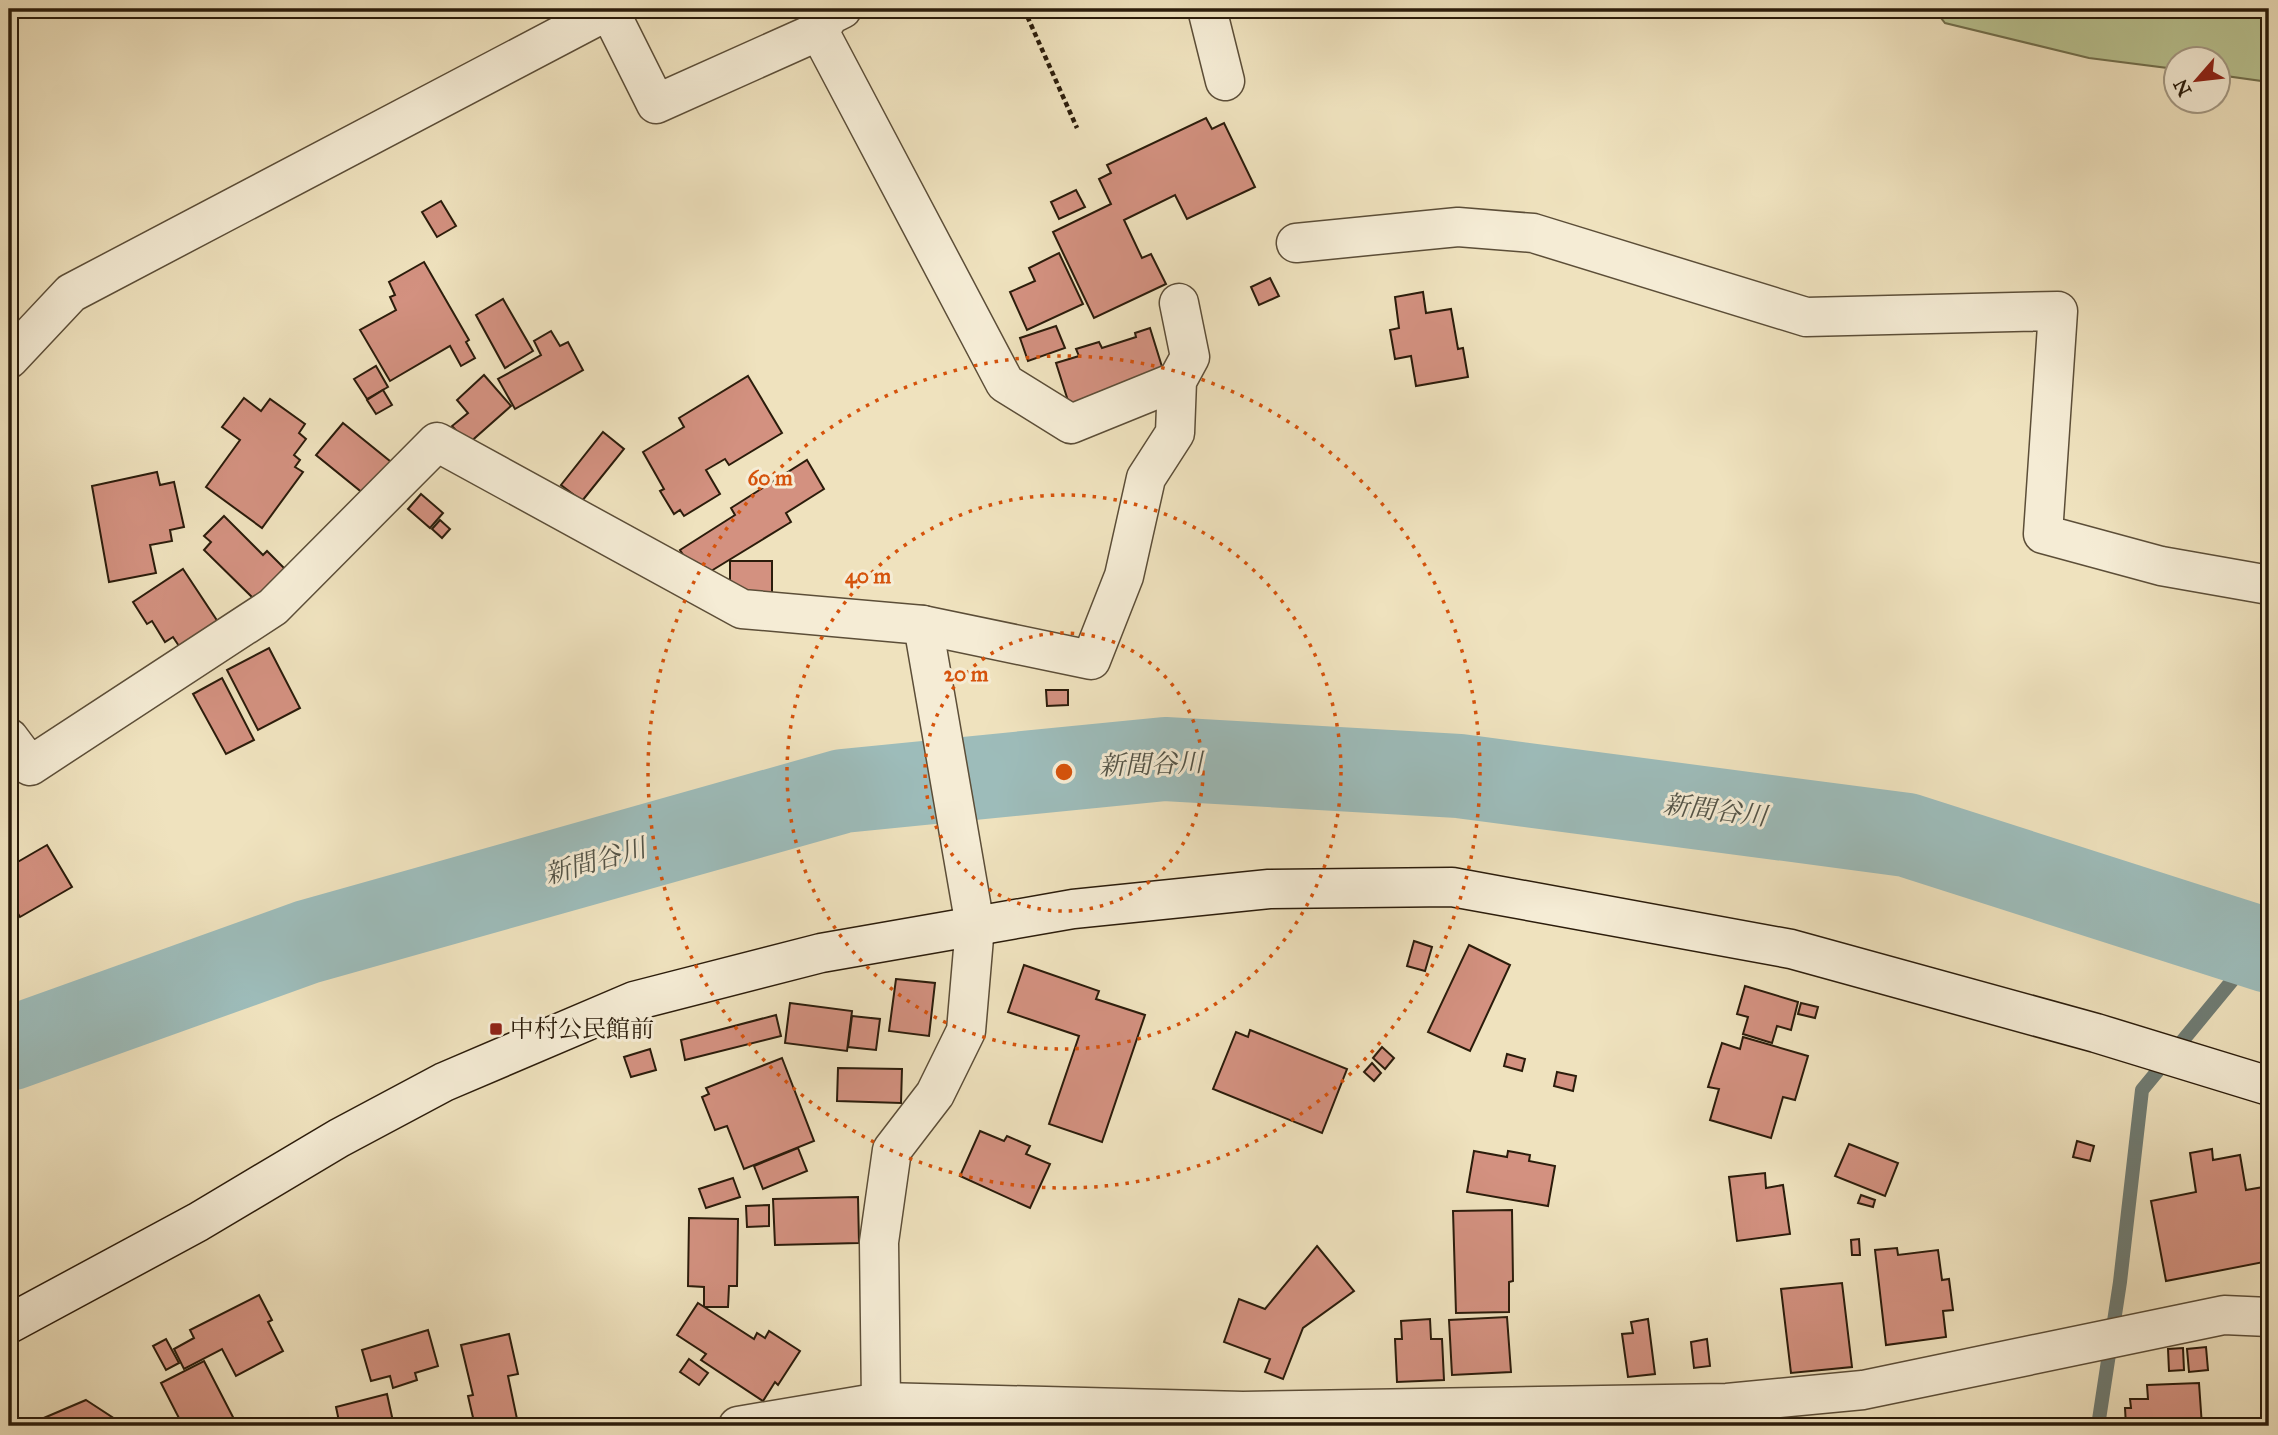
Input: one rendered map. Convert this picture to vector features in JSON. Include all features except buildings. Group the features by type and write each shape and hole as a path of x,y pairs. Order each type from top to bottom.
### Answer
{"street":[{"path":"1207,9 1225,81"},
{"path":"9,359 71,293 609,10 656,104 830,20 1005,383 1071,424 1177,381"},
{"path":"1296,243 1458,227 1533,233 1806,317 2058,311 2043,534 2161,566 2269,585"},
{"path":"9,738 30,766 273,607 437,442 742,609 923,625 1091,660 1124,576 1146,478 1175,433 1177,381 1190,357 1179,303"},
{"path":"881,1402 879,1242 892,1150 934,1094 966,1031 975,926 942,721 923,625"},
{"path":"9,1324 198,1222 339,1138 444,1082 634,1001 821,953 1073,908 1269,888 1452,887 1791,949 2096,1033 2269,1086"},
{"path":"738,1426 788,1421 881,1402 1243,1411 1727,1403 1863,1390 2224,1315 2269,1317"}],"path":[{"path":"1024,9 1077,128"}],"green space":[{"path":"1934,9 2269,9 2269,82 2232,77 2232,46 2162,46 2162,67 2089,58 1945,23"}],"waterway":[{"name":"新間谷川","path":"9,1049 307,942 843,791 1165,759 1459,776 1907,835 2269,951"},
{"path":"2098,1426 2120,1282 2142,1090 2259,948"}],"place":[{"name":"中村公民館前","path":"496,1029"}]}
